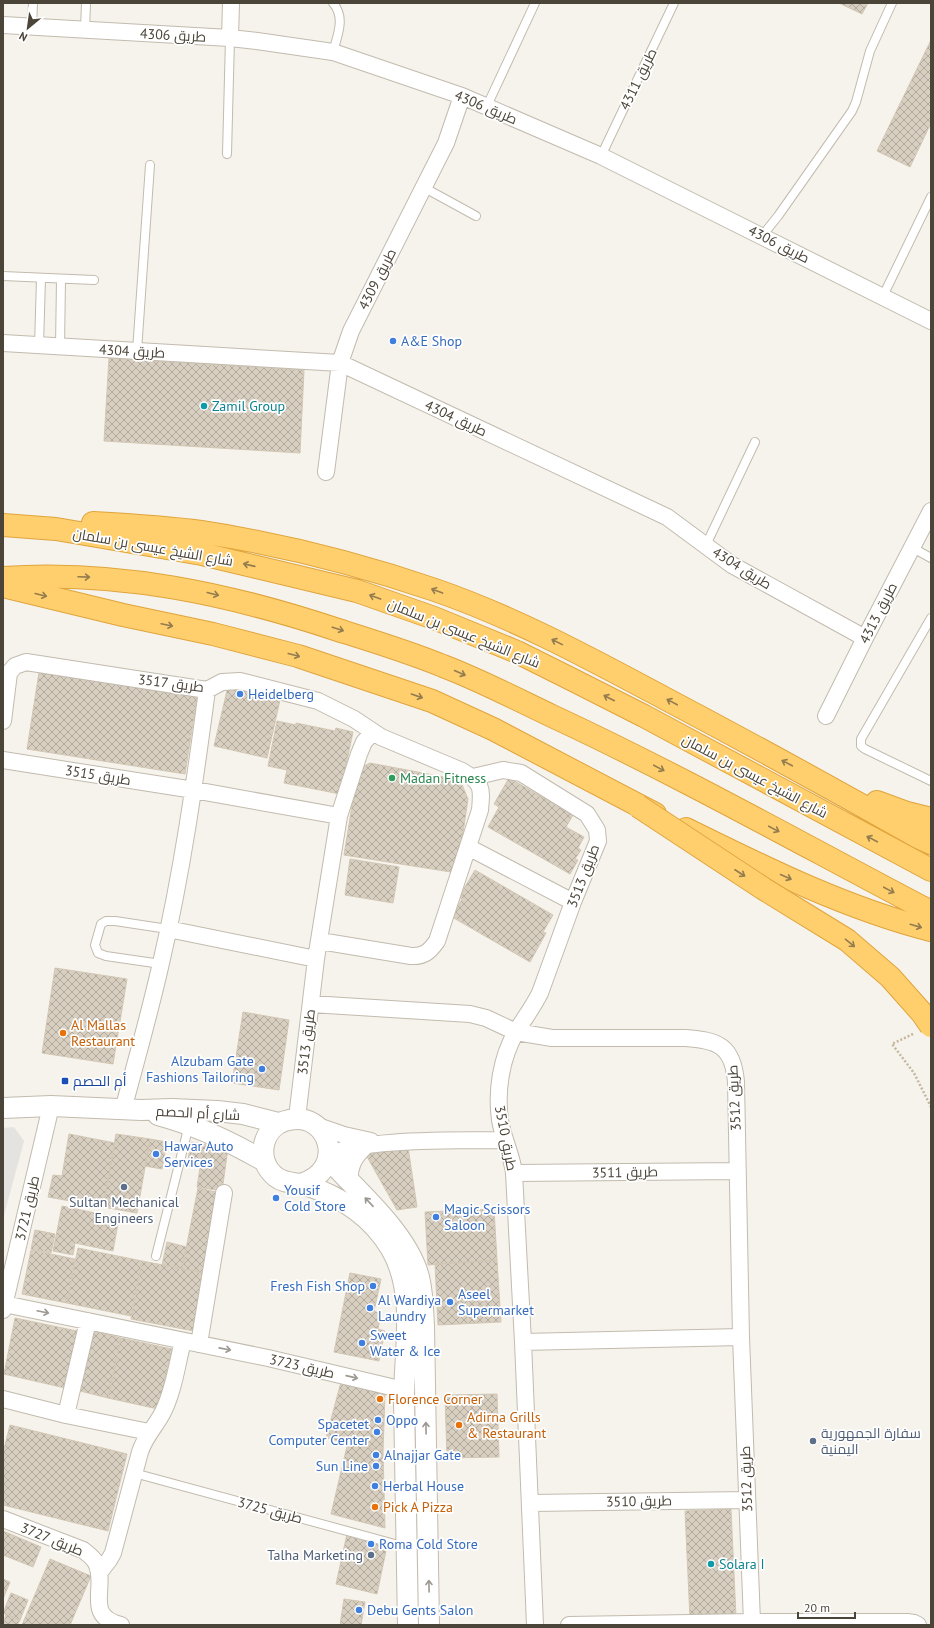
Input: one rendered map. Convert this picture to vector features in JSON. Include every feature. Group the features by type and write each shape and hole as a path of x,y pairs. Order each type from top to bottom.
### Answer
{"highway":[{"path":"3,520 53,520 199,532 276,546 362,566 437,590 518,622 581,654 810,776 931,843"},
{"name":"شارع الشيخ عيسى بن سلمان","path":"3,525 56,529 202,554 357,591 434,618 517,652 575,681 931,870"},
{"path":"3,578 51,576 88,577 124,580 197,591 290,614 443,666 625,750 931,912"},
{"path":"3,586 123,615 221,636 298,656 432,701 494,729 638,806 764,867 839,900 912,926 931,930"},
{"path":"810,776 907,813 931,819"},
{"path":"638,806 764,889 847,940 890,977 922,1013 925,1028"}],"street":[{"path":"230,38 231,3"},
{"name":"طريق 4306","path":"3,25 230,38 333,52 462,96 486,108 601,156 931,321"},
{"name":"طريق 4309","path":"326,472 340,363 351,330 446,143 462,96"},
{"name":"طريق 4304","path":"3,343 340,363 667,517 732,565 865,638"},
{"name":"طريق 4313","path":"826,716 930,513"},
{"name":"طريق 3517","path":"3,721 9,673 15,666 26,662 207,690 222,682 240,681 318,701 354,719 373,732"},
{"path":"132,1110 194,790 207,690"},
{"path":"320,942 400,955 417,956 425,954 432,949 437,941 480,810 482,793 479,784 473,777 381,737 373,732"},
{"name":"طريق 3513","path":"297,1122 316,959 320,942 339,816 359,754 364,742 373,732"},
{"name":"طريق 3515","path":"3,760 194,790 339,816"},
{"name":"طريق 3513","path":"473,777 503,770 521,773 587,814 597,830 598,841 573,902 540,993 533,1007 516,1032"},
{"path":"468,847 573,902"},
{"path":"168,929 316,959"},
{"path":"311,1004 470,1014 486,1018 516,1032"},
{"name":"طريق 3510","path":"516,1032 508,1048 502,1066 499,1085 500,1116 505,1140 513,1162 514,1173 535,1625"},
{"name":"طريق 3512","path":"516,1032 552,1038 703,1039 726,1050 731,1057 735,1071 740,1337 752,1622"},
{"name":"شارع أم الحصم","path":"3,1108 50,1106 132,1110 172,1109 217,1111 297,1122"},
{"name":"طريق 3721","path":"4,1307 50,1106"},
{"name":"شارع أم الحصم","path":"132,1110 189,1125 234,1144 264,1161"},
{"path":"387,1143 344,1135 297,1122 267,1136 263,1153 264,1161 268,1170 282,1181 301,1184 321,1191 341,1200 361,1214 378,1231 390,1247 419,1276 422,1291 424,1326 429,1625"},
{"path":"297,1122 323,1133 328,1144 328,1157 324,1168 318,1176 301,1184"},
{"path":"328,1157 343,1149 387,1143 505,1140"},
{"path":"347,1179 348,1166 354,1155 363,1146"},
{"path":"328,1157 387,1222 401,1240 406,1262 404,1279 407,1312 404,1390 408,1625"},
{"name":"طريق 3511","path":"514,1173 737,1171"},
{"path":"199,1344 224,1193"},
{"name":"طريق 3723","path":"4,1307 88,1321 183,1340 268,1358 404,1390"},
{"path":"66,1415 88,1321"},
{"path":"523,1342 740,1337"},
{"path":"99,1573 104,1568 113,1553 141,1446 157,1422 168,1398 183,1340"},
{"path":"3,1399 66,1415 149,1432"},
{"name":"طريق 3510","path":"530,1503 747,1500"},
{"name":"طريق 3727","path":"3,1519 83,1550 91,1556 97,1564 99,1573 99,1610 106,1618 120,1625"},
{"path":"569,1625 752,1622 806,1624 907,1622 918,1625"}],"lane":[{"path":"32,27 33,3"},
{"path":"85,30 86,3"},
{"path":"333,3 338,8 340,18 333,52"},
{"path":"486,108 534,3"},
{"name":"طريق 4311","path":"601,156 674,3"},
{"path":"762,236 778,216 852,111 856,102 870,51 892,3"},
{"path":"227,154 230,38"},
{"path":"138,351 150,165"},
{"path":"423,187 476,216"},
{"path":"883,296 931,196"},
{"path":"3,276 94,280"},
{"path":"39,346 41,278"},
{"path":"60,347 61,279"},
{"path":"706,545 755,442"},
{"path":"911,548 931,558"},
{"path":"931,618 861,738 861,746 931,781"},
{"path":"161,964 106,956 98,953 95,945 101,924 106,921 168,929"},
{"path":"156,1256 189,1125"},
{"name":"طريق 3725","path":"134,1473 406,1547"}],"path":[{"path":"925,1028 892,1044 914,1072 931,1106"}],"shaded area":[{"path":"14,1127 24,1141 3,1219 3,1128"}],"building":[{"path":"839,3 868,3 862,14"},
{"path":"931,40 931,123 910,167 877,151"},
{"name":"Zamil Group","path":"109,358 304,370 300,453 104,441"},
{"path":"40,666 198,691 185,774 27,749"},
{"path":"229,682 246,686 245,692 280,700 267,758 214,746"},
{"path":"277,721 296,725 296,723 335,731 336,728 353,732 340,794 284,783 287,770 268,766"},
{"path":"370,763 460,780 468,799 457,873 344,855 358,769"},
{"path":"509,778 573,815 566,827 584,837 578,848 581,850 575,859 578,860 570,874 488,827 499,807 494,804"},
{"path":"350,859 399,867 393,903 345,895"},
{"path":"475,870 553,915 543,932 546,933 530,962 452,917 462,899 459,897"},
{"path":"55,968 127,979 113,1064 42,1053"},
{"path":"243,1012 289,1020 279,1090 232,1083"},
{"path":"69,1134 115,1143 103,1207 48,1197 53,1175 62,1176"},
{"name":"Sultan Mechanical Engineers","path":"116,1134 150,1139 137,1213 103,1207"},
{"name":"Hawar Auto Services","path":"150,1139 167,1142 162,1169 145,1166"},
{"path":"191,1142 228,1148 222,1191 197,1187 200,1168 187,1166"},
{"path":"408,1147 417,1207 397,1210 365,1153"},
{"path":"198,1188 220,1193 205,1273 182,1269"},
{"path":"62,1206 119,1218 113,1251 75,1243 73,1255 53,1251"},
{"path":"494,1209 497,1260 428,1265 425,1212"},
{"path":"35,1230 55,1234 51,1253 31,1249"},
{"path":"167,1242 187,1247 182,1269 162,1265"},
{"path":"78,1248 142,1261 131,1316 67,1303"},
{"path":"31,1250 75,1259 67,1303 22,1294"},
{"path":"497,1260 501,1322 438,1325 435,1264"},
{"path":"142,1261 205,1273 194,1331 131,1319"},
{"path":"350,1273 381,1279 374,1311 381,1314 378,1329 385,1331 379,1361 334,1352"},
{"path":"15,1318 77,1331 65,1388 4,1374"},
{"path":"93,1331 121,1338 108,1398 80,1391"},
{"path":"121,1338 172,1349 158,1409 108,1398"},
{"path":"341,1382 385,1393 383,1451 326,1438"},
{"path":"497,1394 499,1457 447,1458 445,1395"},
{"path":"10,1425 127,1454 108,1531 3,1505 3,1453"},
{"path":"348,1442 383,1451 385,1528 331,1514"},
{"name":"Solara I","path":"731,1509 736,1617 690,1619 685,1511"},
{"path":"3,1531 41,1547 33,1567 3,1555"},
{"path":"347,1534 381,1542 386,1551 377,1594 336,1584"},
{"path":"50,1559 91,1576 70,1625 22,1625"},
{"path":"3,1579 10,1582 3,1599"},
{"path":"11,1593 28,1600 20,1620 3,1613"},
{"path":"344,1599 365,1602 361,1625 340,1625"},
{"path":"6,1614 20,1620 17,1625 3,1625"}],"place":[{"name":"A&E Shop","path":"393,341"},
{"name":"Zamil Group","path":"204,406"},
{"name":"Heidelberg","path":"240,694"},
{"name":"Madan Fitness","path":"392,778"},
{"name":"Al Mallas Restaurant","path":"63,1033"},
{"name":"Alzubam Gate Fashions Tailoring","path":"262,1069"},
{"name":"أم الحصم","path":"65,1081"},
{"name":"Hawar Auto Services","path":"156,1154"},
{"name":"Sultan Mechanical Engineers","path":"124,1187"},
{"name":"Yousif Cold Store","path":"276,1198"},
{"name":"Magic Scissors Saloon","path":"436,1217"},
{"name":"Fresh Fish Shop","path":"373,1286"},
{"name":"Aseel Supermarket","path":"450,1302"},
{"name":"Al Wardiya Laundry","path":"370,1308"},
{"name":"Sweet Water & Ice","path":"362,1343"},
{"name":"Florence Corner","path":"380,1399"},
{"name":"Oppo","path":"378,1420"},
{"name":"Adirna Grills & Restaurant","path":"459,1425"},
{"name":"Spacetet Computer Center","path":"377,1432"},
{"name":"سفارة الجمهورية اليمنية","path":"813,1441"},
{"name":"Alnajjar Gate","path":"376,1455"},
{"name":"Sun Line","path":"376,1466"},
{"name":"Herbal House","path":"375,1486"},
{"name":"Pick A Pizza","path":"375,1507"},
{"name":"Roma Cold Store","path":"371,1544"},
{"name":"Talha Marketing","path":"371,1555"},
{"name":"Solara I","path":"711,1564"},
{"name":"Debu Gents Salon","path":"359,1610"}]}
